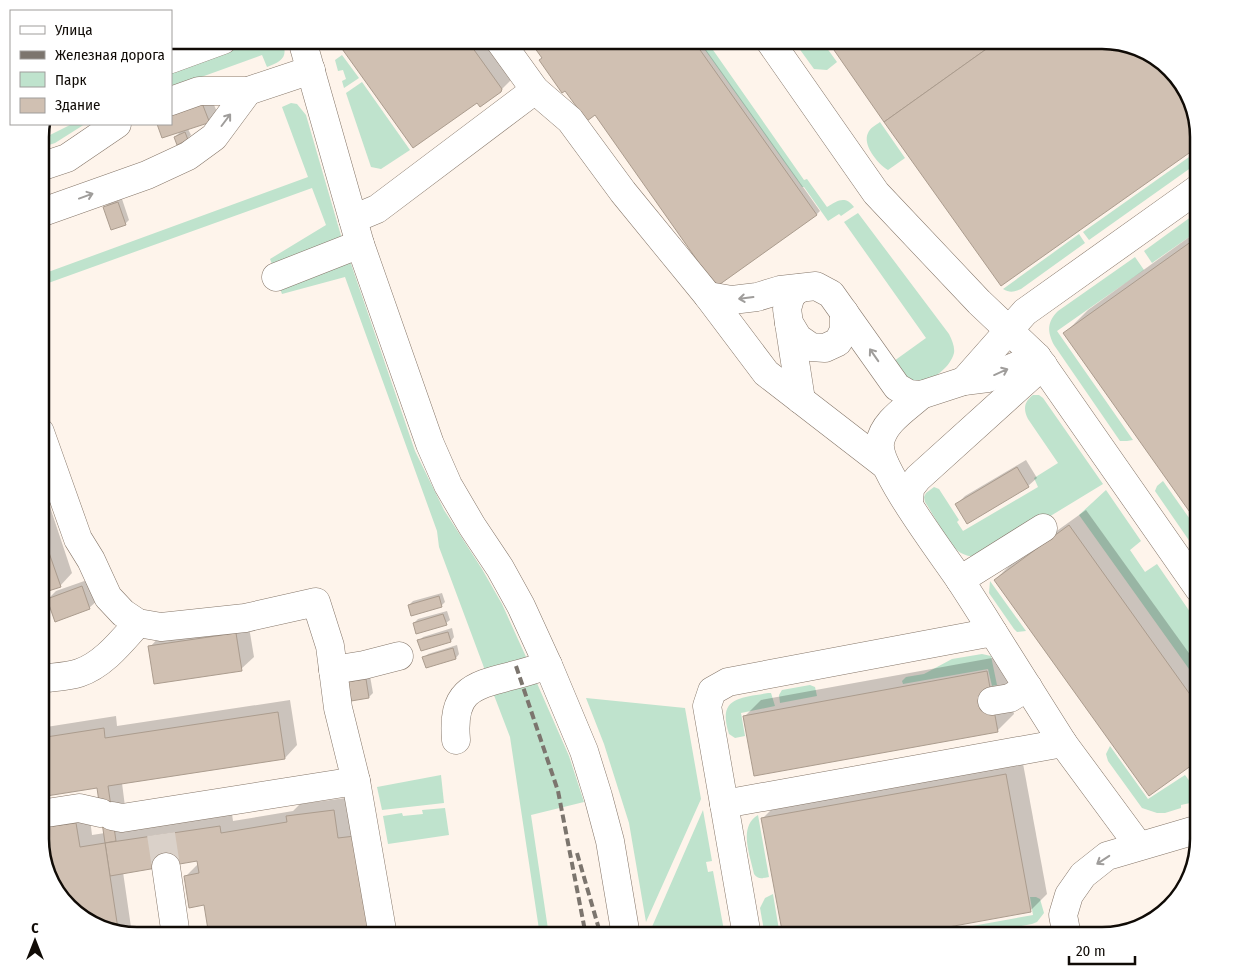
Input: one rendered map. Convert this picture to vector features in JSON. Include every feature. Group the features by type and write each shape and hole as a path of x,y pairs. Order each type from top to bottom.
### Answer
{"lane":[{"path":"172,58 197,49"},
{"path":"305,49 356,231 430,444 448,485 500,568 521,606 584,751 610,841 624,927"},
{"path":"506,49 536,90 570,120 623,192 708,296 766,373 885,465"},
{"path":"775,49 876,193 979,302 1040,361 1190,576"},
{"path":"172,101 199,91 248,91 311,70"},
{"path":"276,277 356,231 377,209 536,90"},
{"path":"49,210 147,174 188,156 214,137 248,91"},
{"path":"49,164 68,158 116,125"},
{"path":"964,381 1025,312 1190,194"},
{"path":"708,296 732,300 757,297 780,290 816,286 831,294 909,391"},
{"path":"800,288 791,295 787,309 801,400"},
{"path":"789,323 798,338 811,347 825,348 838,342 844,330 844,312"},
{"path":"1040,361 988,378 909,391 900,402 892,421 882,436 881,453 885,465 909,504 960,580 1063,743 1139,846"},
{"path":"909,504 910,488 918,478 1040,361"},
{"path":"842,432 858,434 871,432 892,421"},
{"path":"49,457 78,539 91,560 108,597 123,613 138,624 161,627 245,618 316,602 330,646 338,708 356,781 381,927"},
{"path":"960,580 1043,528"},
{"path":"49,678 79,674 96,664 116,648 138,624"},
{"path":"745,927 707,706 712,691 728,682 993,632"},
{"path":"333,670 364,665 399,656"},
{"path":"456,740 455,724 457,710 466,693 489,682 548,665"},
{"path":"992,701 1010,698 1028,687"},
{"path":"724,804 1063,743"},
{"path":"49,813 79,808 122,818 159,823 356,781"},
{"path":"1061,927 1069,895 1082,875 1107,856 1190,832"},
{"path":"166,867 175,927"}],"green space":[{"path":"230,49 284,49 285,52 280,61 267,67 262,55 172,88 172,71"},
{"path":"704,49 712,49 804,180 807,179 827,207 844,200 851,203 854,207 841,216 839,214 828,221 804,187 802,187"},
{"path":"800,49 828,49 837,62 827,70 814,69"},
{"path":"342,55 359,78 344,88 342,81 346,79 343,70 338,71 335,60"},
{"path":"362,82 410,150 381,169 371,167 346,93"},
{"path":"291,103 297,104 306,115 342,239 273,267 270,259 326,225 312,188 49,283 49,272 308,177 282,107"},
{"path":"880,122 905,158 888,170 872,154 867,143 869,131"},
{"path":"70,125 83,125 49,145 49,136"},
{"path":"1190,156 1190,168 1089,240 1083,232"},
{"path":"858,213 949,334 954,346 954,353 947,366 934,377 919,382 912,381 905,378 894,361 926,338 844,222"},
{"path":"1190,218 1190,236 1152,263 1144,251"},
{"path":"1079,234 1085,243 1021,289 1012,292 1003,289"},
{"path":"1135,257 1144,270 1057,331 1133,440 1120,441 1054,345 1049,327 1058,311"},
{"path":"349,258 415,451 444,510 502,604 527,659 486,673 439,547 437,531 345,277 282,294 279,286"},
{"path":"1033,395 1039,395 1043,398 1103,484 988,554 981,556 964,555 957,550 947,537 925,502 924,497 934,487 939,489 959,520 957,522 963,531 1038,487 1034,478 1058,463 1026,415 1026,403"},
{"path":"1163,481 1190,519 1190,542 1155,491 1157,486"},
{"path":"1106,490 1141,541 1130,550 1145,572 1157,564 1190,612 1190,670 1079,515"},
{"path":"990,581 1026,631 1017,632 1014,629 989,593"},
{"path":"982,654 991,656 997,685 992,686 988,669 903,684 902,681 906,677 924,674 952,659"},
{"path":"536,681 569,756 584,802 531,815 548,927 539,927 510,737 492,690"},
{"path":"810,685 815,687 817,696 780,703 779,695 782,690"},
{"path":"771,693 775,706 741,713 745,736 735,738 729,734 726,713 729,706 740,698"},
{"path":"586,698 685,708 701,799 646,922 629,823 604,744"},
{"path":"1110,746 1148,799 1185,775 1190,782 1190,803 1165,813 1157,813 1142,808 1108,761 1106,754"},
{"path":"441,775 444,803 382,810 377,787"},
{"path":"445,808 449,835 388,844 383,816 402,813 403,816 423,814 422,810"},
{"path":"703,810 712,861 706,862 708,872 713,871 723,927 652,927"},
{"path":"758,815 769,877 763,878 759,878 754,874 747,842 748,827"},
{"path":"773,894 778,927 763,927 760,908 765,898"},
{"path":"1030,897 1036,897 1040,899 1044,913 1037,922 1016,927 967,927 1033,915"}],"building":[{"path":"342,49 473,49 502,89 501,92 480,107 477,103 413,148"},
{"path":"536,49 699,49 817,215 716,287 595,115 587,121 565,91 562,93 539,60 542,58"},
{"path":"833,49 986,49 884,122"},
{"path":"986,49 1120,50 1131,53 1156,67 1172,83 1184,103 1187,114 1190,152 1001,286 884,122"},
{"path":"202,103 209,121 208,123 162,138 157,125 172,125 172,112"},
{"path":"185,132 188,140 177,145 174,137"},
{"path":"118,202 126,225 111,230 103,207"},
{"path":"1190,242 1190,512 1063,333"},
{"path":"1017,467 1029,487 967,524 955,504"},
{"path":"1069,525 1190,694 1190,766 1149,796 994,580"},
{"path":"49,553 61,587 49,591"},
{"path":"82,586 90,609 55,622 49,605 49,598"},
{"path":"439,596 442,607 411,616 408,605"},
{"path":"443,614 447,625 416,634 413,623"},
{"path":"448,632 451,642 421,651 417,640"},
{"path":"236,633 242,671 154,684 148,646"},
{"path":"453,648 456,659 426,668 422,657"},
{"path":"987,671 998,732 754,776 743,716"},
{"path":"366,679 369,698 351,701 348,682"},
{"path":"278,712 285,759 108,786 116,841 105,843 97,788 49,796 49,737 104,728 105,738"},
{"path":"1006,774 1031,912 948,927 781,927 761,818"},
{"path":"334,810 338,838 355,836 370,927 208,927 204,905 189,908 184,876 199,873 197,861 110,876 105,843 220,826 221,833 287,822 286,816"},
{"path":"76,823 80,847 105,843 117,926 103,921 83,909 74,902 64,888 55,873 50,857 49,827"}],"tunnel":[{"path":"161,834 166,867"}],"railway":[{"path":"516,666 558,791 584,927"},
{"path":"577,853 598,927"}]}
